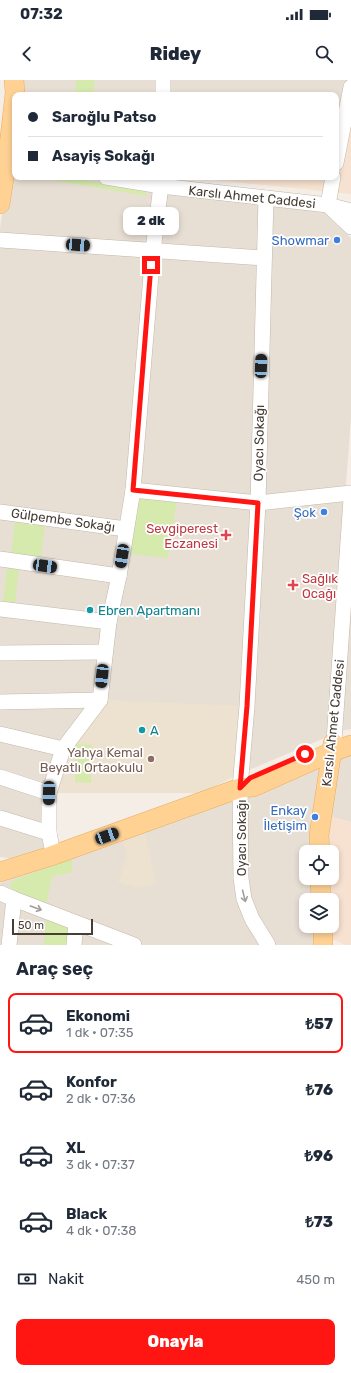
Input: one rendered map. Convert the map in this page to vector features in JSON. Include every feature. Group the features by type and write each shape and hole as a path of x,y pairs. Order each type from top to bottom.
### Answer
{"main road":[{"path":"0,106 2,80"},
{"path":"14,80 15,92"},
{"path":"0,204 12,118"},
{"path":"4,868 51,856 240,788 250,778 342,743"},
{"name":"Karslı Ahmet Caddesi","path":"320,845 319,835 342,743"}],"street":[{"path":"163,80 163,92"},
{"path":"339,130 351,87"},
{"name":"Karslı Ahmet Caddesi","path":"140,180 266,198 328,205 351,211"},
{"path":"328,205 333,180"},
{"path":"51,856 52,848 49,833 49,793 63,750 100,700 109,622 119,576 133,490 153,251 162,182"},
{"name":"Oyacı Sokağı","path":"266,198 258,503 247,706 240,788 241,878 244,899 252,919 268,945"},
{"path":"328,205 351,203"},
{"path":"328,205 351,227"},
{"path":"0,240 264,258"},
{"path":"133,490 258,503 351,493"},
{"name":"Karslı Ahmet Caddesi","path":"342,743 351,499"},
{"name":"Gülpembe Sokağı","path":"0,512 126,529"},
{"path":"0,559 119,576"},
{"path":"0,609 109,622"},
{"path":"0,653 105,652"},
{"path":"0,702 100,700"},
{"path":"0,734 63,750"},
{"path":"0,777 49,793"},
{"path":"0,818 49,833"},
{"path":"0,893 134,945"},
{"path":"9,945 14,899"},
{"path":"74,945 76,923"}],"shaded area":[{"path":"20,80 159,80 159,92 19,92"},
{"path":"169,80 351,80 351,124 349,136 339,135 339,92 170,92"},
{"path":"351,124 351,194 215,180 339,180 339,135 349,136"},
{"path":"10,163 12,163 12,180 103,180 167,191 323,211 351,238 351,417 327,737 235,776 105,700 53,793 56,847 16,859 0,857 0,228"},
{"path":"351,590 351,729 340,731"},
{"name":"Yahya Kemal Beyatlı Ortaokulu","path":"105,700 242,706 235,776 202,793 53,793 72,742 83,737"},
{"path":"351,752 351,822 329,816 336,756"},
{"path":"326,759 317,845 299,845 299,885 316,885 317,893 299,893 299,933 318,933 318,945 0,945 0,883 181,817"},
{"path":"329,816 351,822 351,945 346,945 331,939 331,933 339,933 339,893 329,893 328,885 339,885 339,845 327,845"},
{"path":"145,833 156,883 137,888 118,882 127,856 123,840"}],"green space":[{"path":"76,80 95,80 93,92 75,92"},
{"path":"52,180 83,180 147,191 146,196"},
{"path":"140,496 177,499 168,558 128,554"},
{"path":"15,520 45,523 41,557 11,554"},
{"path":"7,567 19,568 15,604 3,603"},
{"path":"76,744 92,745 91,783 75,782"},
{"path":"72,859 72,872 52,877 46,905 11,890 10,885 13,880"},
{"path":"46,917 69,927 67,945 44,945"}],"place":[{"name":"Showmar","path":"337,240"},
{"name":"Şok","path":"324,512"},
{"name":"Sevgiperest Eczanesi","path":"226,535"},
{"name":"Sağlık Ocağı","path":"293,585"},
{"name":"Ebren Apartmanı","path":"90,610"},
{"name":"A","path":"142,730"},
{"name":"Yahya Kemal Beyatlı Ortaokulu","path":"151,759"},
{"name":"Enkay İletişim","path":"315,817"}],"route":[{"path":"151,265 133,490 258,503 247,706 240,788 250,778 305,754"}]}
